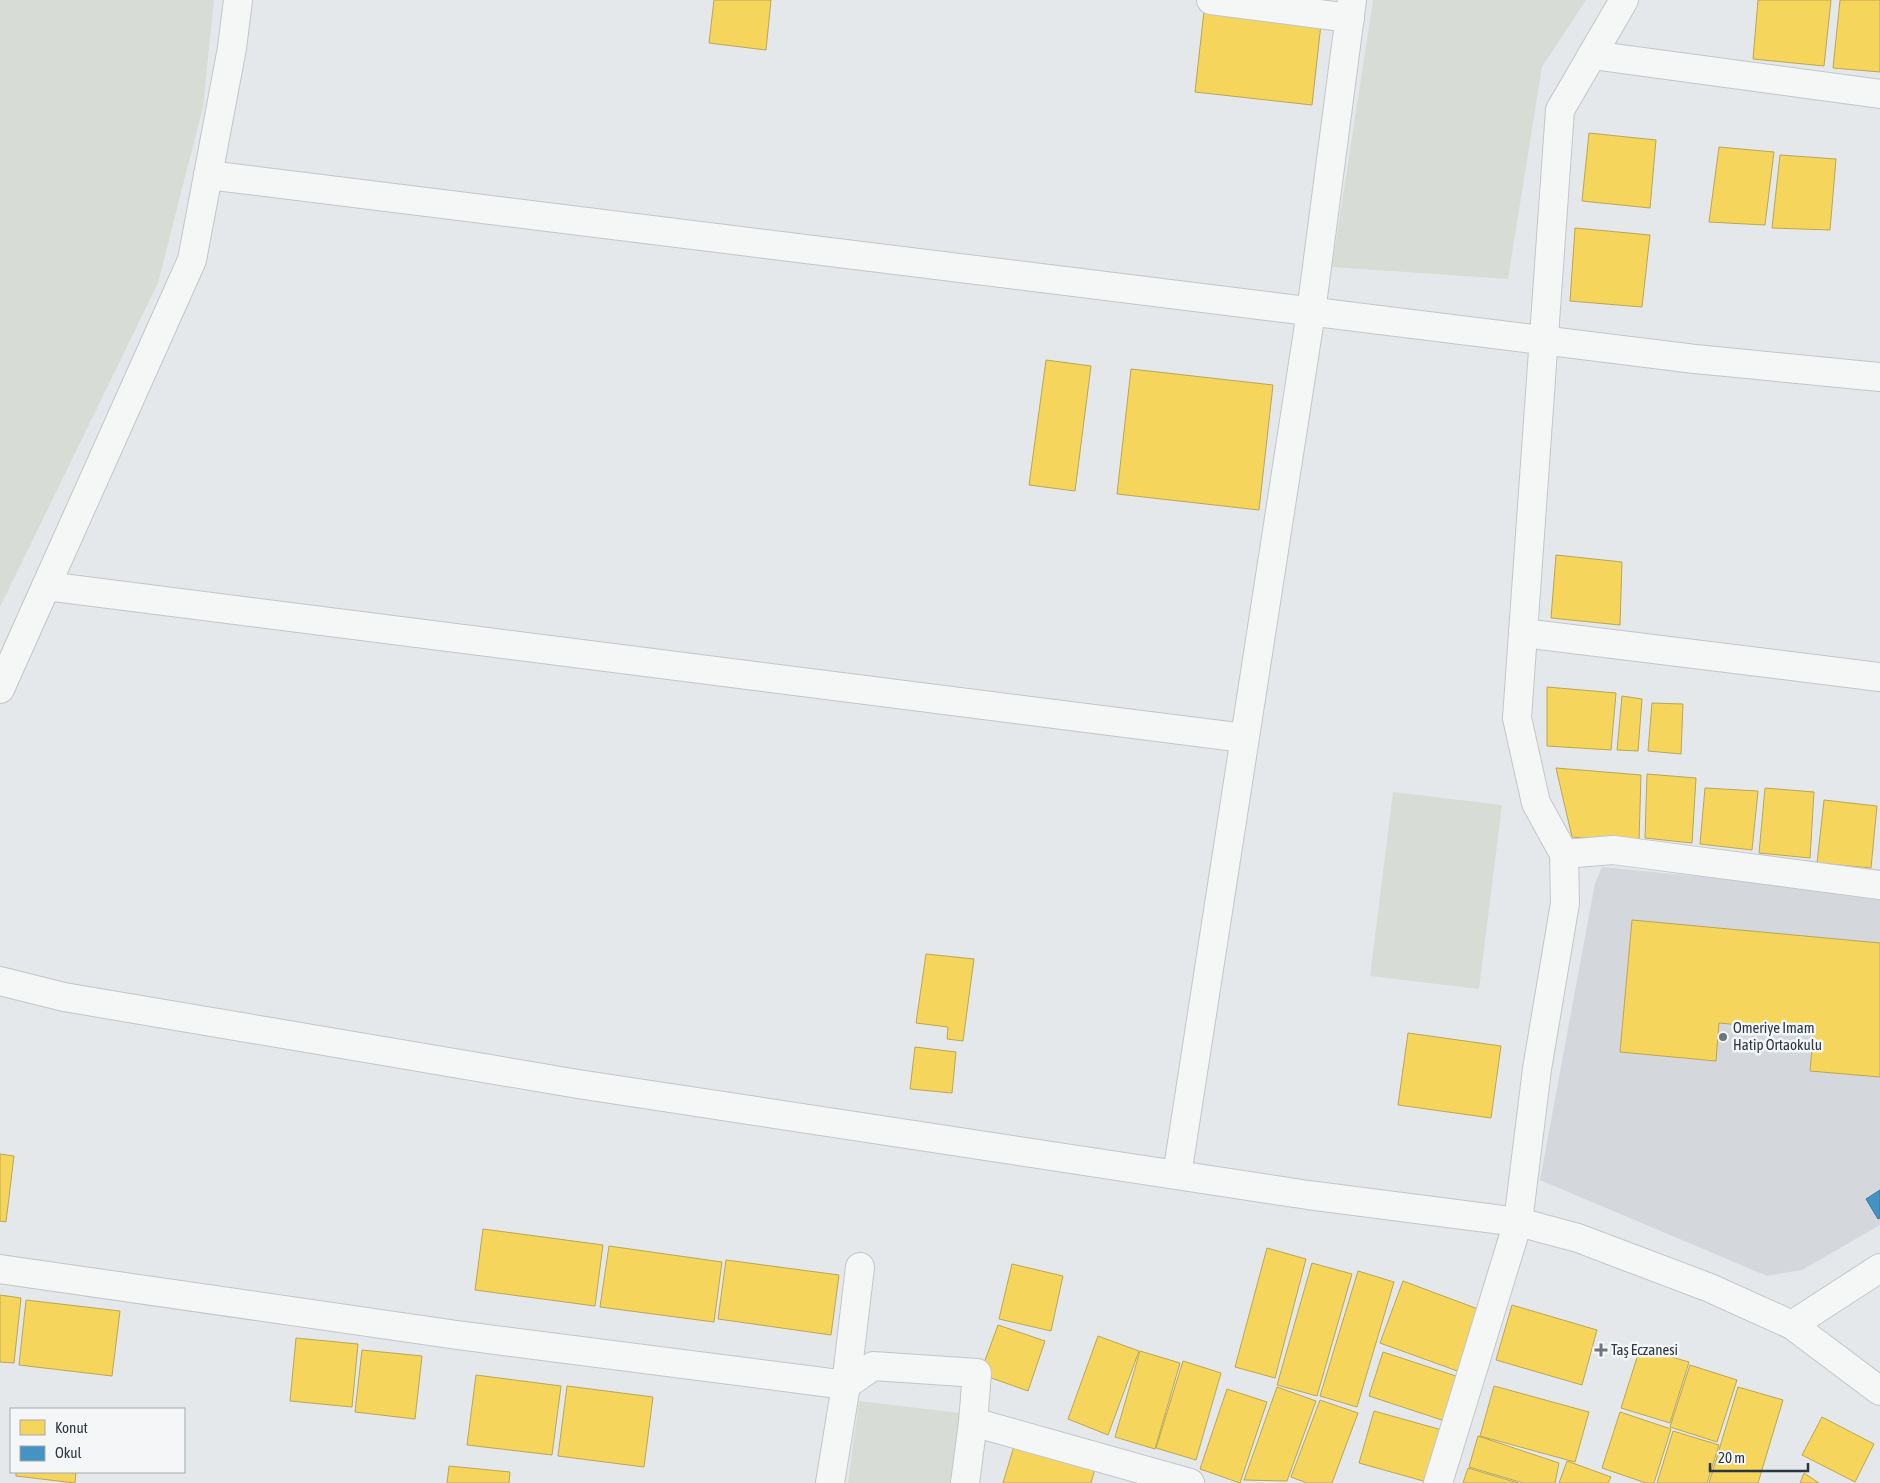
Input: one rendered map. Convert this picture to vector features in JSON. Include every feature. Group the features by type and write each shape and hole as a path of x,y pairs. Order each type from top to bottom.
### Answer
{"street":[{"path":"0,689 192,260 232,48 238,0"},
{"path":"1177,1175 1311,312 1351,9 1211,0"},
{"path":"1438,1483 1518,1222 1537,1068 1564,904 1564,854 1536,803 1517,718 1560,110 1624,0"},
{"path":"1592,55 1880,94"},
{"path":"208,175 1545,341 1695,359 1880,377"},
{"path":"46,586 1244,738"},
{"path":"1523,633 1880,677"},
{"path":"1564,854 1613,850 1880,886"},
{"path":"0,982 64,997 578,1084 1308,1195 1518,1222 1578,1238 1710,1288 1792,1326 1880,1391"},
{"path":"830,1483 846,1385 860,1267"},
{"path":"1792,1326 1880,1268"},
{"path":"0,1269 466,1336 846,1385 873,1366 977,1373 965,1483"},
{"path":"973,1422 1190,1483"}],"shaded area":[{"path":"0,0 214,0 203,107 158,283 0,607"},
{"path":"1373,0 1586,0 1542,67 1508,279 1332,267"},
{"path":"1393,792 1502,805 1479,989 1370,976"},
{"name":"Omeriye Imam Hatip Ortaokulu","path":"1602,867 1880,894 1880,1225 1802,1270 1767,1276 1540,1180 1595,883"},
{"path":"859,1401 961,1413 950,1483 848,1483"}],"building: Konut":[{"path":"714,0 771,0 766,50 709,43"},
{"path":"1758,0 1831,0 1824,66 1753,59"},
{"path":"1840,0 1880,0 1880,72 1833,68"},
{"path":"1204,11 1321,24 1312,105 1195,92"},
{"path":"1589,133 1656,140 1650,208 1582,201"},
{"path":"1719,147 1774,152 1765,225 1709,222"},
{"path":"1780,155 1836,159 1830,230 1772,228"},
{"path":"1575,228 1650,235 1642,307 1570,301"},
{"path":"1046,360 1091,366 1075,491 1029,485"},
{"path":"1131,369 1273,385 1259,510 1117,494"},
{"path":"1556,555 1622,562 1620,625 1551,618"},
{"path":"1547,687 1616,693 1611,750 1547,746"},
{"path":"1622,696 1642,699 1638,751 1617,750"},
{"path":"1652,703 1683,704 1681,754 1648,751"},
{"path":"1556,768 1641,775 1639,841 1572,837"},
{"path":"1647,774 1696,778 1692,843 1645,838"},
{"path":"1705,788 1758,791 1752,850 1700,844"},
{"path":"1765,788 1814,792 1810,858 1759,853"},
{"path":"1824,800 1877,806 1871,868 1817,863"},
{"path":"1632,920 1880,943 1880,1077 1810,1071 1814,1026 1795,1024 1795,1030 1719,1023 1716,1061 1620,1052"},
{"path":"926,954 974,959 963,1041 947,1039 948,1027 916,1023"},
{"path":"1408,1033 1501,1046 1491,1118 1398,1105"},
{"path":"915,1047 956,1052 952,1093 910,1089"},
{"path":"0,1154 14,1156 6,1222 0,1221"},
{"path":"483,1229 603,1245 595,1306 475,1290"},
{"path":"609,1246 722,1262 714,1322 600,1307"},
{"path":"1267,1248 1306,1259 1275,1378 1235,1367"},
{"path":"726,1260 839,1275 831,1335 718,1319"},
{"path":"1312,1263 1352,1274 1317,1396 1277,1385"},
{"path":"1012,1264 1063,1276 1051,1331 999,1319"},
{"path":"1358,1271 1394,1282 1357,1407 1320,1396"},
{"path":"1403,1281 1486,1312 1463,1373 1380,1343"},
{"path":"0,1295 21,1298 14,1363 0,1362"},
{"path":"26,1300 120,1311 112,1376 19,1365"},
{"path":"1512,1305 1597,1330 1582,1385 1496,1360"},
{"path":"998,1325 1045,1341 1028,1391 980,1374"},
{"path":"1098,1336 1139,1351 1108,1435 1068,1419"},
{"path":"296,1338 358,1344 352,1407 290,1401"},
{"path":"1640,1348 1689,1362 1670,1423 1621,1408"},
{"path":"362,1350 422,1356 415,1419 355,1412"},
{"path":"1140,1351 1180,1363 1155,1449 1115,1437"},
{"path":"1383,1352 1465,1379 1451,1423 1369,1396"},
{"path":"1183,1361 1221,1373 1196,1460 1156,1448"},
{"path":"1690,1365 1737,1380 1717,1442 1670,1427"},
{"path":"476,1375 561,1386 552,1455 467,1445"},
{"path":"567,1386 653,1397 644,1467 558,1456"},
{"path":"1494,1386 1589,1412 1575,1462 1480,1436"},
{"path":"1277,1387 1316,1401 1287,1481 1244,1480"},
{"path":"1738,1387 1783,1400 1758,1483 1709,1483"},
{"path":"1227,1389 1267,1402 1240,1483 1200,1469"},
{"path":"1320,1400 1358,1413 1332,1483 1307,1483 1291,1477"},
{"path":"1374,1411 1442,1430 1427,1482 1359,1463"},
{"path":"1620,1412 1671,1429 1654,1483 1646,1483 1602,1468"},
{"path":"1822,1417 1874,1444 1855,1482 1802,1455"},
{"path":"1673,1431 1719,1445 1707,1483 1657,1483"},
{"path":"1478,1436 1559,1463 1555,1483 1523,1483 1469,1467"},
{"path":"1014,1446 1095,1469 1091,1483 1003,1483"},
{"path":"1567,1461 1611,1477 1608,1483 1559,1483"},
{"path":"449,1466 510,1472 509,1483 447,1483"},
{"path":"1468,1468 1518,1483 1463,1483"},
{"path":"16,1473 76,1473 75,1483 16,1476"},
{"path":"1804,1473 1819,1483 1800,1483"}],"building: Okul":[{"path":"1880,1190 1880,1218 1878,1219 1866,1199"}],"place":[{"name":"Omeriye Imam Hatip Ortaokulu","path":"1723,1037"},
{"name":"Taş Eczanesi","path":"1601,1350"}]}
